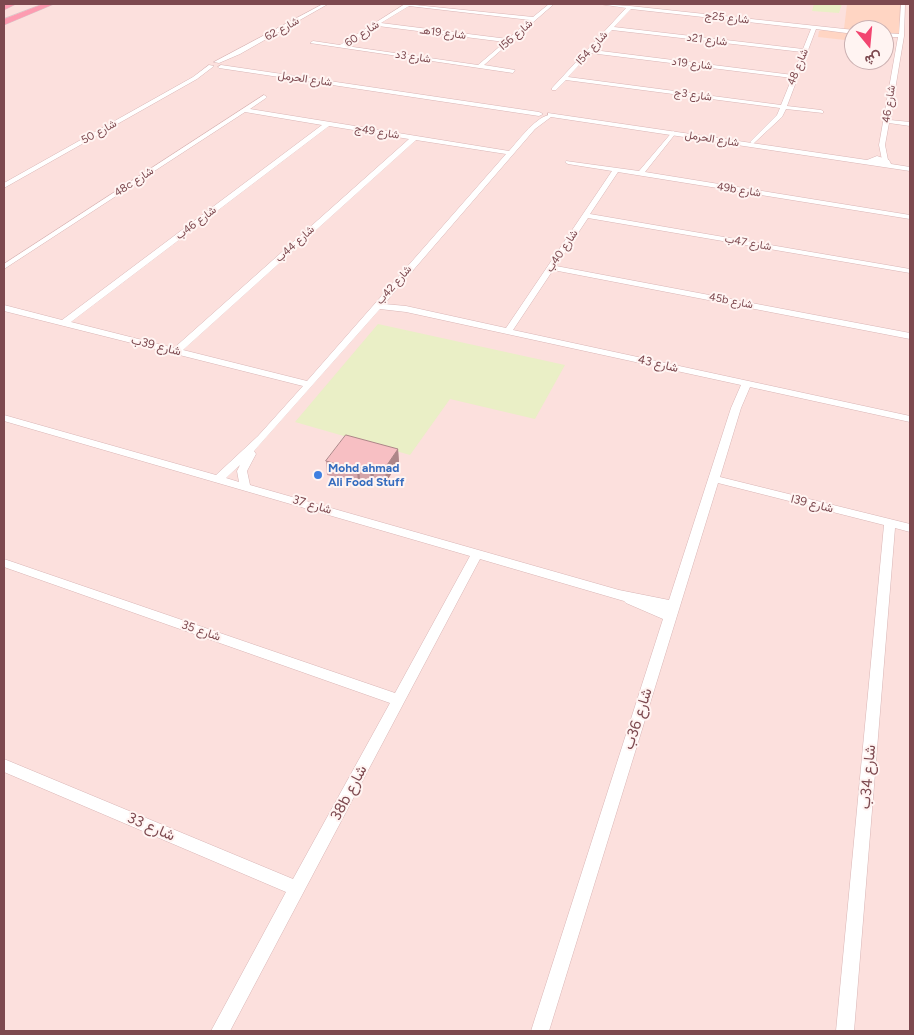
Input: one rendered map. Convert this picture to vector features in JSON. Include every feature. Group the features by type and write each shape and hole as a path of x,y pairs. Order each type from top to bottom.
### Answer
{"highway":[{"path":"4,5 12,4"},
{"path":"4,12 26,4"},
{"path":"4,22 50,4"}],"street":[{"name":"شارع 62","path":"218,66 326,4"},
{"path":"408,4 534,19"},
{"name":"شارع 60","path":"341,47 408,4"},
{"name":"شارع 56ا","path":"480,66 552,4"},
{"name":"شارع 25ج","path":"601,4 844,31"},
{"name":"شارع 54ا","path":"554,89 630,7"},
{"name":"شارع 46","path":"872,161 884,156 886,121 906,8"},
{"name":"شارع 19هـ","path":"376,24 509,41"},
{"name":"شارع 21د","path":"610,28 804,51"},
{"name":"شارع 48","path":"782,107 814,28"},
{"path":"894,36 901,37"},
{"name":"شارع 3د","path":"313,43 513,71"},
{"name":"شارع 19د","path":"589,51 794,77"},
{"name":"شارع 62","path":"218,66 238,53"},
{"path":"231,58 238,68"},
{"path":"218,66 238,68"},
{"name":"شارع الحرمل","path":"218,66 523,111 538,118"},
{"name":"شارع 50","path":"4,186 218,66"},
{"name":"شارع الحرمل","path":"238,68 538,118"},
{"name":"شارع 3ج","path":"564,78 822,112"},
{"name":"48c شارع","path":"4,266 264,97"},
{"path":"752,142 780,116 782,107"},
{"name":"شارع 49ج","path":"244,110 510,153"},
{"path":"538,118 549,110 551,115"},
{"name":"شارع الحرمل","path":"551,115 752,142 872,161"},
{"name":"شارع الحرمل","path":"551,115 872,161"},
{"path":"538,118 572,118"},
{"name":"شارع 42ب","path":"219,479 257,444 510,153 538,118"},
{"path":"886,121 910,124"},
{"name":"شارع 46ب","path":"64,323 327,124"},
{"path":"656,131 663,146"},
{"path":"640,174 673,133"},
{"name":"شارع 44ب","path":"176,351 414,138"},
{"path":"847,156 884,156 909,167"},
{"path":"872,161 884,156 909,167"},
{"name":"49b شارع","path":"568,162 910,217"},
{"name":"شارع 40ب","path":"508,332 616,170"},
{"name":"شارع 47ب","path":"586,215 910,271"},
{"name":"45b شارع","path":"551,267 910,336"},
{"name":"شارع 43","path":"379,303 910,419"},
{"name":"شارع 39ب","path":"4,308 308,384"},
{"name":"شارع 36ب","path":"540,1031 744,383"},
{"name":"شارع 37","path":"4,418 245,486 672,611"},
{"name":"شارع 42ب","path":"245,486 242,471 257,444"},
{"name":"شارع 39ا","path":"714,479 910,528"},
{"name":"شارع 34ب","path":"845,1031 890,523"},
{"name":"38b شارع","path":"220,1031 477,554"},
{"name":"شارع 35","path":"4,563 399,700"},
{"name":"شارع 33","path":"4,765 297,889"}],"shaded area":[{"path":"4,4 910,4 910,1031 4,1031"}],"green space":[{"path":"814,4 842,4 839,13 812,11"},
{"path":"378,324 565,365 535,419 450,399 410,455 295,422"}],"sand":[{"path":"847,4 901,4 899,35 894,35 894,20 845,20"},
{"path":"819,31 844,32 844,40 818,37"}],"building":[{"path":"346,435 398,449 385,468 373,465 370,470 359,467 357,470 326,461"}],"place":[{"name":"Mohd ahmad Ali Food Stuff","path":"318,475"}]}
